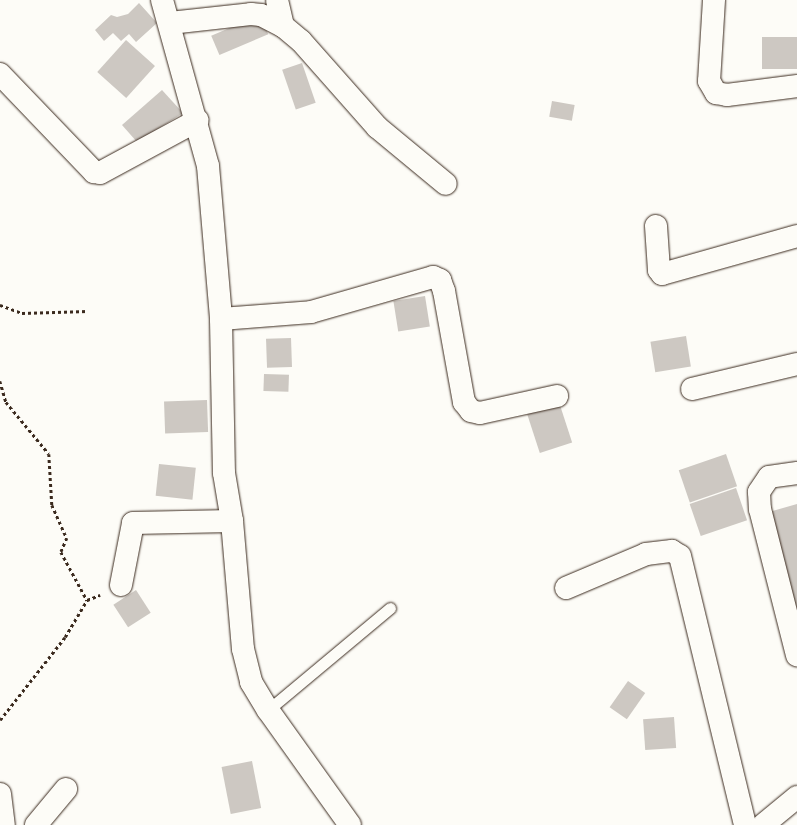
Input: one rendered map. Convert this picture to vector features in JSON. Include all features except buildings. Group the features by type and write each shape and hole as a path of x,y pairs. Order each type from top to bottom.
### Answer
{"street":[{"path":"162,0 198,120 208,166 221,319 224,472 232,521 243,649 251,682 268,710 350,825"},
{"path":"277,0 283,26"},
{"path":"714,0 710,81 716,93 727,95 797,86"},
{"path":"170,23 251,14 261,15 283,26 320,62 377,127 446,184"},
{"path":"0,74 94,172 100,173 198,120"},
{"path":"656,226 659,270 662,274 797,236"},
{"path":"221,319 311,312 433,277 440,280 444,291 464,402 471,411 480,413 558,396"},
{"path":"692,389 797,364"},
{"path":"797,473 769,477 759,492 760,509 797,655"},
{"path":"121,585 133,524 232,521"},
{"path":"566,588 646,554 672,551 680,556 745,825"},
{"path":"36,825 66,789"},
{"path":"0,794 4,825"},
{"path":"766,823 797,797"}],"lane":[{"path":"268,710 390,608"}],"path":[{"path":"0,305 22,313 88,311"},
{"path":"0,381 6,402 49,454 52,505 67,538 61,552 87,600"},
{"path":"0,720 65,637 87,600 121,585"}]}
